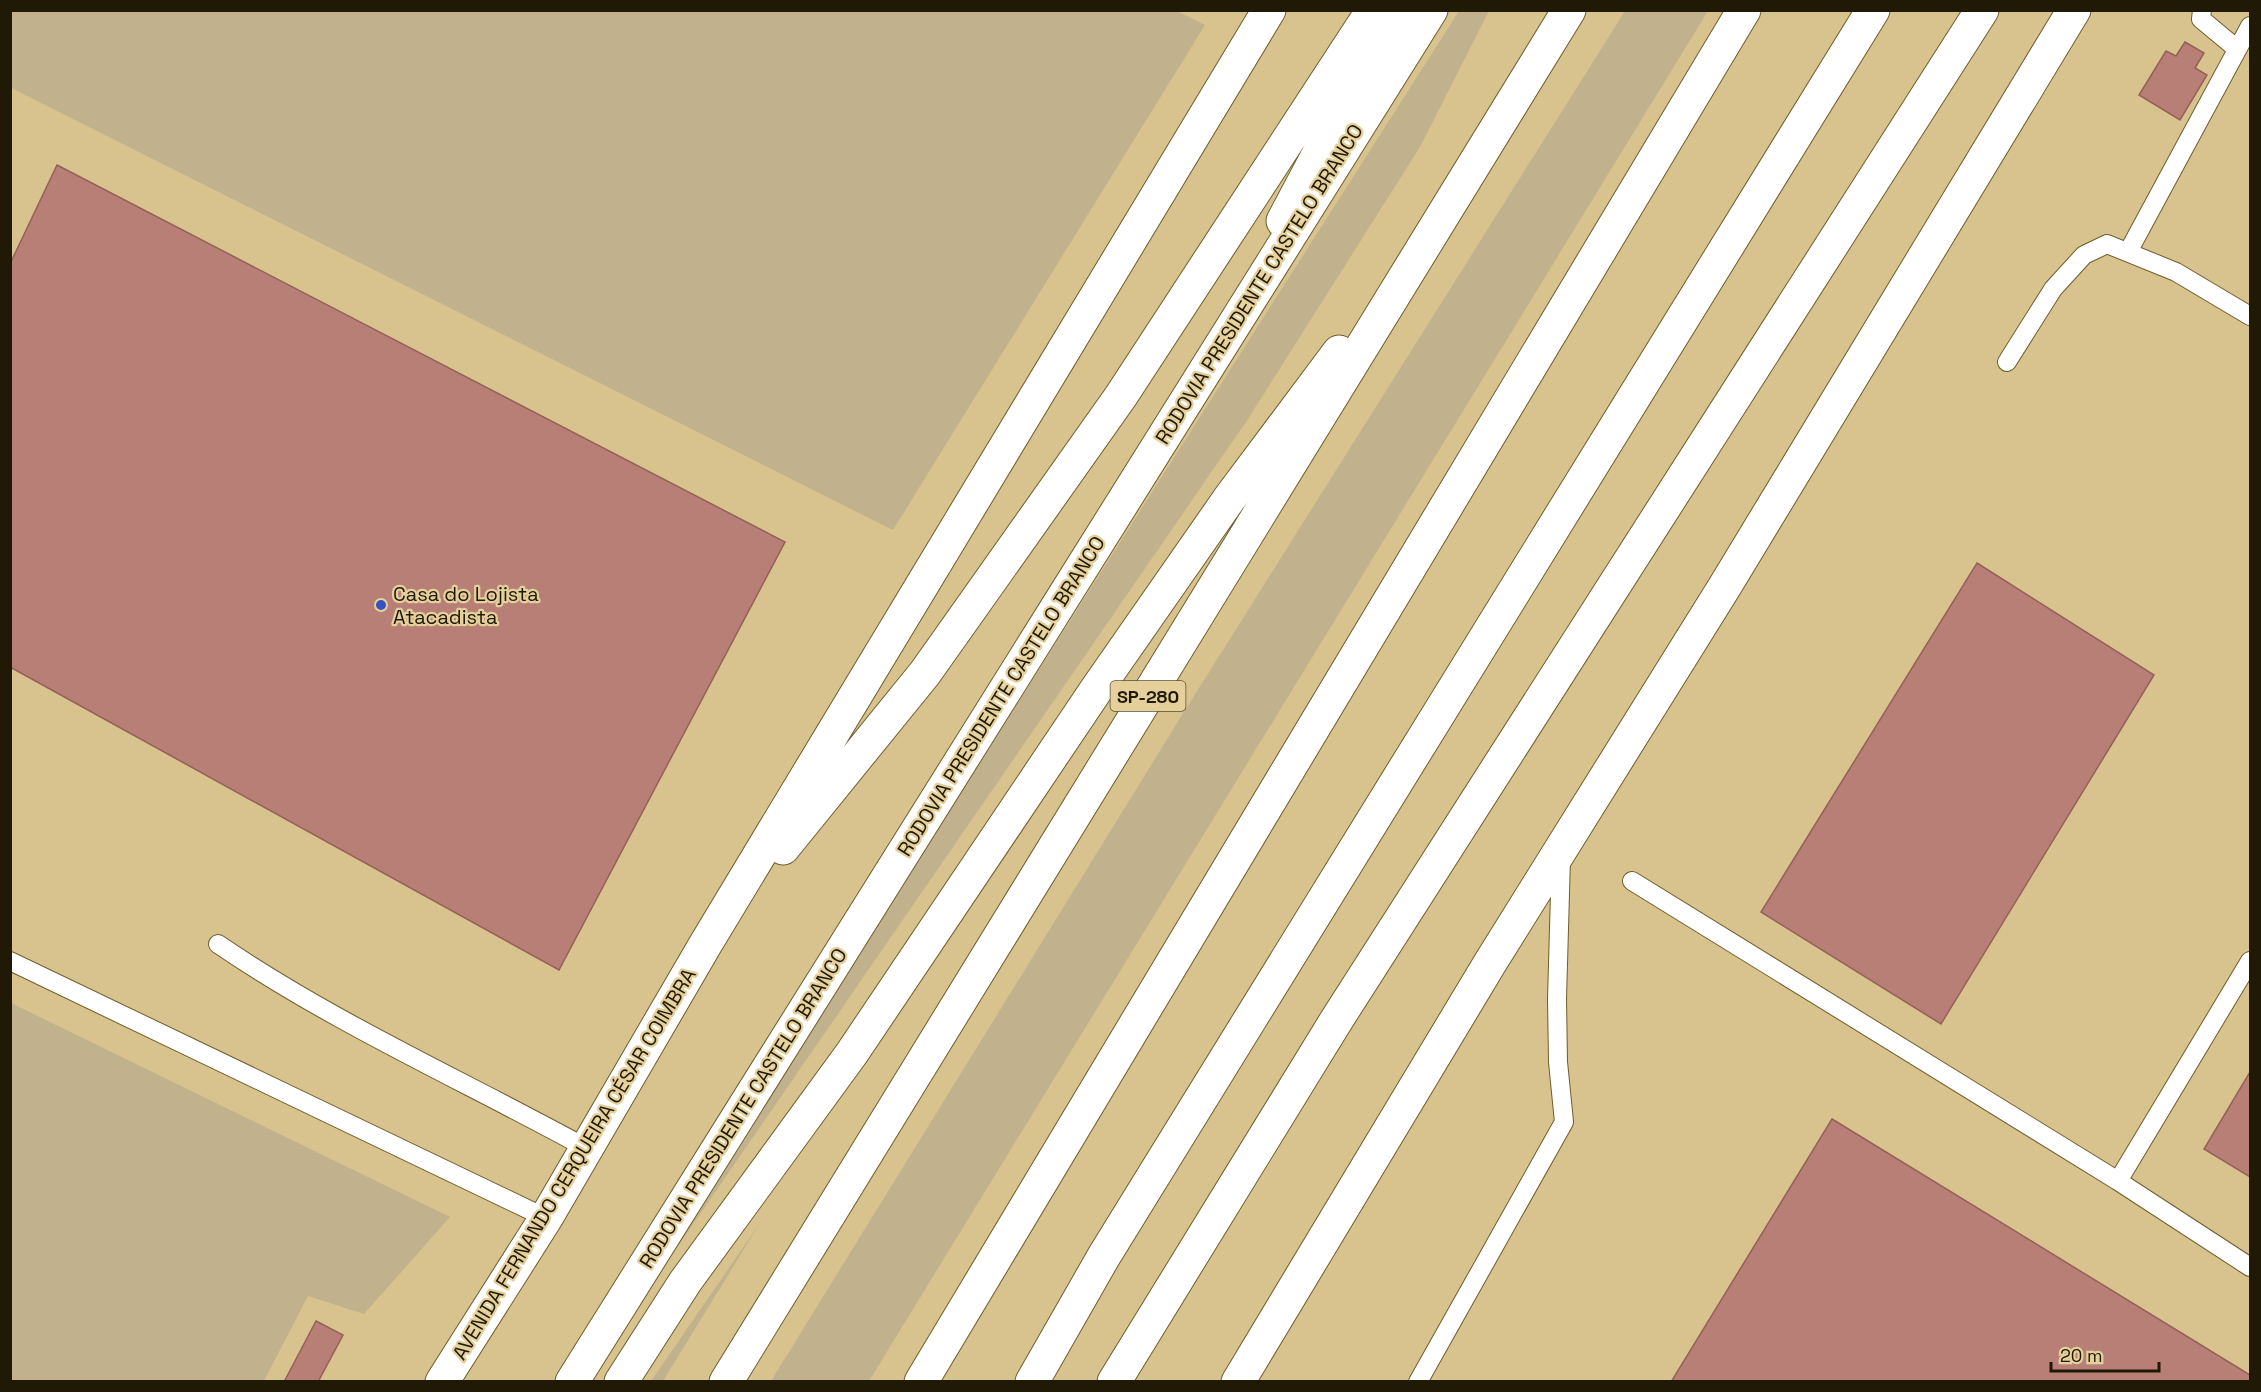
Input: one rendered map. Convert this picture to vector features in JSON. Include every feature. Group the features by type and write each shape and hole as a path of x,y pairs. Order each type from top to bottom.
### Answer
{"main road":[{"path":"705,945 1269,10"},
{"path":"705,945 925,673 1121,396 1373,10"},
{"path":"1186,400 1395,10"},
{"name":"RODOVIA PRESIDENTE CASTELO BRANCO","path":"572,1382 1431,10"},
{"name":"SP-280","path":"726,1382 1474,170 1569,10"},
{"path":"921,1382 1744,10"},
{"path":"1032,1382 1110,1246 1873,10"},
{"path":"1114,1382 1334,1024 1982,10"},
{"path":"1238,1382 1561,847 1725,586 2074,10"},
{"path":"621,1382 685,1282 852,1053 1096,690 1229,499 1474,170"},
{"name":"AVENIDA FERNANDO CERQUEIRA CÉSAR COIMBRA","path":"442,1382 588,1149 705,945"}],"lane":[{"path":"2202,10 2201,19 2237,49"},
{"path":"2128,252 2250,26"},
{"path":"2007,362 2052,289 2084,255 2107,244 2176,272 2250,316"},
{"path":"1418,1382 1564,1122 1558,1062 1557,999 1561,847"},
{"path":"1632,881 2118,1181 2250,1267"},
{"path":"218,944 266,976 315,1004 588,1149"},
{"path":"10,961 546,1218"},
{"path":"2118,1181 2250,961"}],"shaded area":[{"path":"11,11 1177,11 1205,25 893,530 11,88"},
{"path":"1459,11 1489,11 1420,147 1248,419 585,1381"},
{"path":"1625,11 1708,11 869,1381 771,1381 1182,715"},
{"path":"10,1003 450,1217 364,1314 308,1296 264,1381 11,1381"},
{"path":"760,1223 663,1381 651,1381"}],"building":[{"path":"2185,42 2204,53 2195,68 2207,75 2180,120 2139,95 2166,51 2176,56"},
{"name":"Casa do Lojista Atacadista","path":"57,165 785,542 559,970 10,667 10,264"},
{"path":"1977,563 2154,675 1941,1024 1761,912"},
{"path":"2250,1072 2250,1177 2204,1149"},
{"path":"1832,1119 2250,1375 2250,1382 1671,1382"},
{"path":"316,1321 343,1335 318,1382 284,1382"}],"place":[{"name":"Casa do Lojista Atacadista","path":"381,605"}]}
